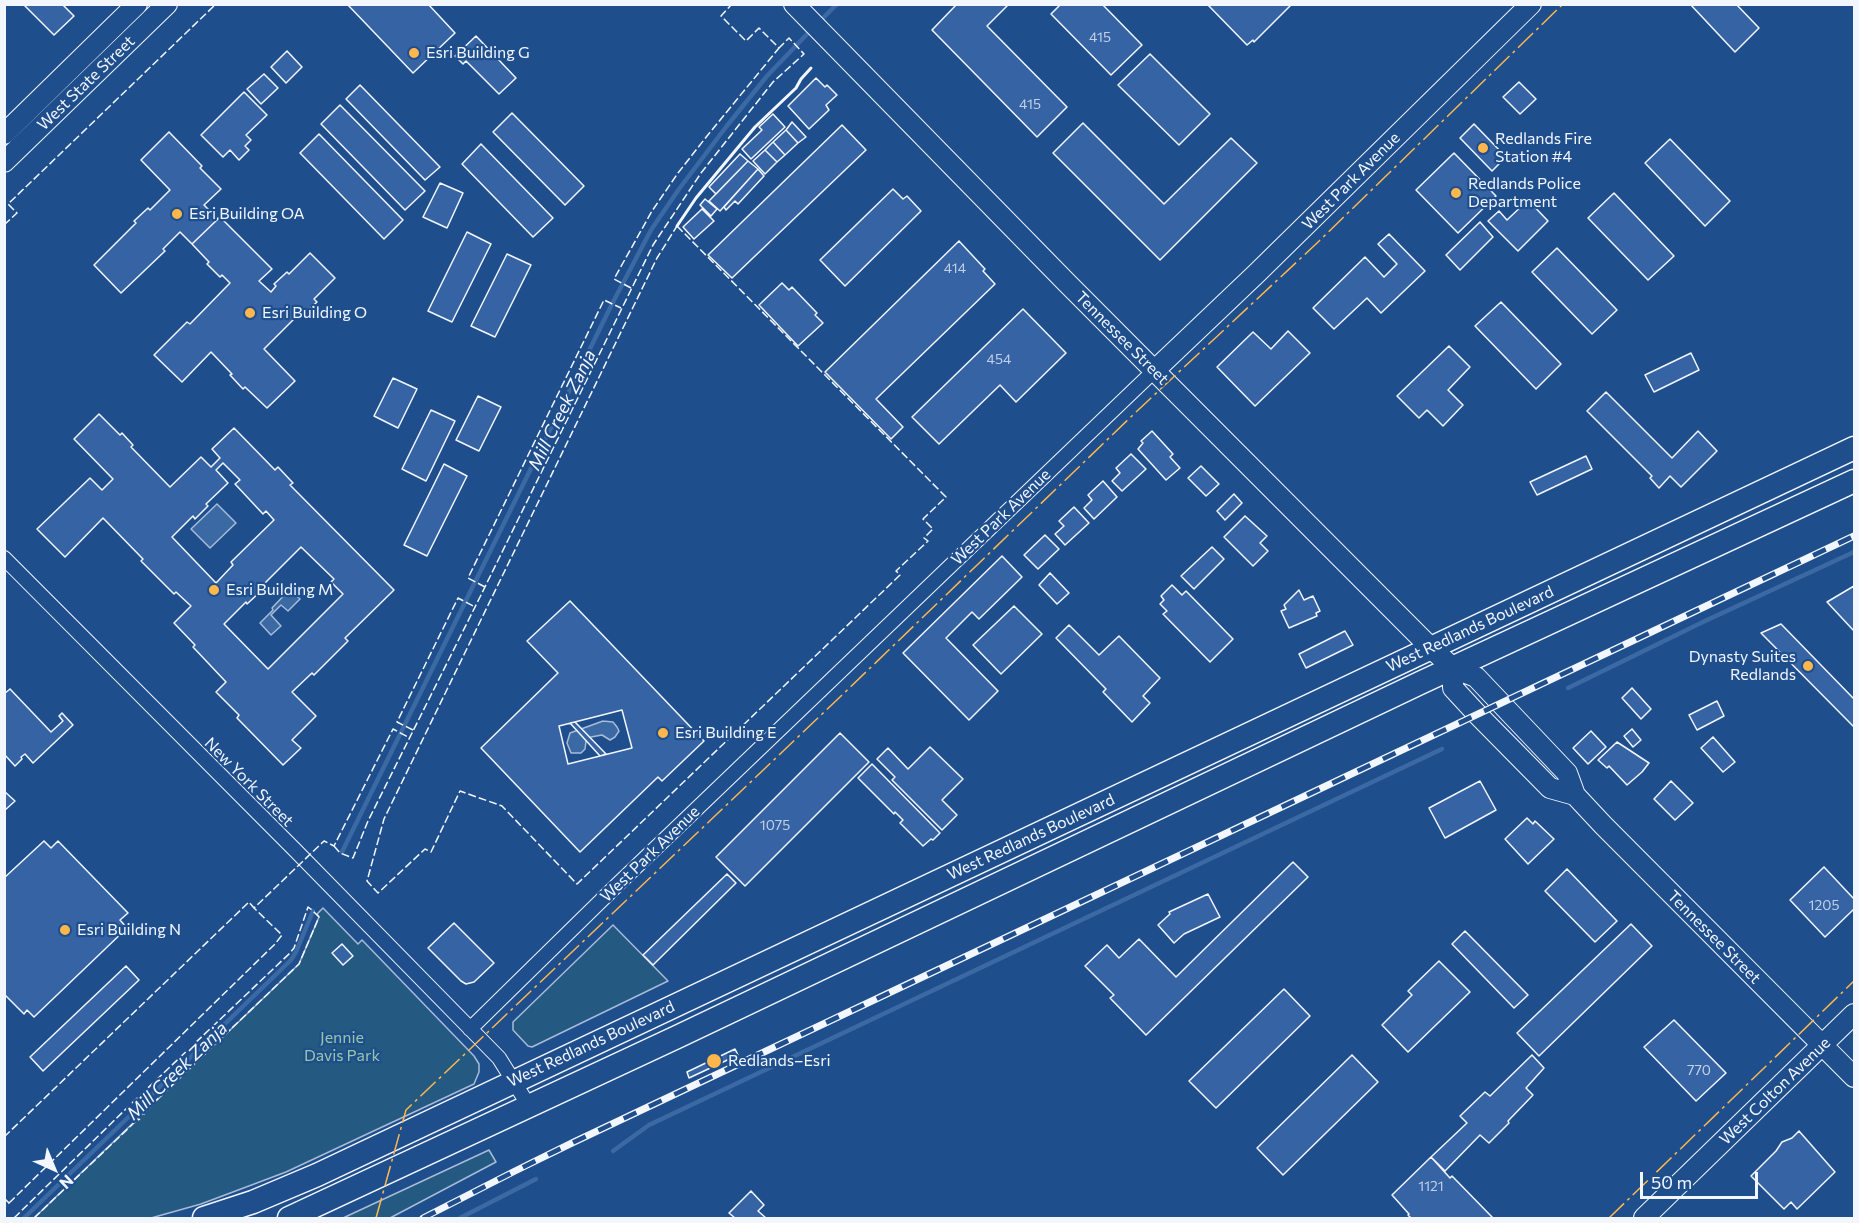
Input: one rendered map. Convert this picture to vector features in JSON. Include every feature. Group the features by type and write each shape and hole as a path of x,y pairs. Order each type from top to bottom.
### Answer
{"main road":[{"name":"West State Street","path":"4,134 137,4"},
{"name":"West State Street","path":"4,162 167,4"},
{"name":"West Park Avenue","path":"1155,370 1531,4"},
{"name":"Tennessee Street","path":"799,9 1453,669 1453,688 1550,788 1575,795 1854,1077"},
{"name":"West Redlands Boulevard","path":"204,1218 253,1202 317,1175 1854,448"},
{"name":"West Redlands Boulevard","path":"289,1218 1854,481"},
{"name":"West Colton Avenue","path":"1644,1218 1854,1014"}],"street":[{"name":"West Park Avenue","path":"470,1029 1155,370"},
{"name":"New York Street","path":"4,558 499,1058 529,1106"}],"green space":[{"name":"Jennie Davis Park","path":"323,908 358,944 362,940 474,1056 479,1064 479,1072 474,1084 286,1172 201,1204 151,1218 34,1218 299,964 319,917 317,914"},
{"path":"613,925 668,981 532,1047 528,1046 513,1030 513,1022"},
{"path":"489,1150 496,1162 390,1218 343,1218"}],"shaded area":[{"path":"217,504 236,523 210,548 191,529"},
{"path":"290,589 300,599 288,611 281,605 271,615 281,626 271,635 260,623"},
{"path":"603,721 613,722 617,727 619,731 615,737 610,740 602,735 591,737 586,741 585,749 581,753 571,753 567,743 570,733"}],"building":[{"path":"23,4 62,4 74,16 54,35"},
{"name":"Esri Building G","path":"347,4 428,4 455,33 413,73"},
{"path":"957,4 1009,4 987,26 1067,107 1037,137 932,30"},
{"path":"1061,4 1102,4 1142,45 1111,75 1051,14"},
{"path":"1207,4 1292,4 1254,42 1253,40 1247,45"},
{"path":"1690,4 1736,4 1759,28 1735,52"},
{"path":"476,36 516,78 499,94 466,61 463,64 455,56"},
{"path":"287,51 302,67 286,83 271,67"},
{"path":"1150,54 1210,114 1179,145 1118,85"},
{"path":"264,74 278,88 261,104 247,89"},
{"path":"816,78 837,95 826,105 829,110 809,129 788,106"},
{"path":"1519,82 1536,99 1520,114 1503,97"},
{"path":"360,85 440,167 425,180 346,99"},
{"path":"244,92 267,115 246,135 251,140 245,146 249,150 239,160 230,150 223,157 201,135"},
{"path":"340,105 425,191 405,210 321,124"},
{"path":"512,113 584,186 565,205 493,132"},
{"path":"773,114 785,127 751,159 742,149 762,130 759,127"},
{"path":"792,122 806,137 798,143 786,130"},
{"path":"1083,123 1164,204 1231,138 1257,163 1160,260 1053,153"},
{"name":"Redlands Fire Station #4","path":"1474,124 1506,157 1492,171 1460,138"},
{"path":"842,125 866,150 732,278 708,255"},
{"path":"786,130 798,143 785,155 773,142"},
{"name":"Esri Building OA","path":"169,132 221,189 204,205 218,219 192,244 180,232 163,249 165,251 121,293 94,265 136,223 134,221 148,208 150,210 170,190 141,160"},
{"path":"319,134 403,220 384,239 300,153"},
{"path":"1670,139 1730,201 1705,226 1645,163"},
{"path":"773,142 785,155 777,162 765,150"},
{"path":"481,144 553,218 533,237 462,164"},
{"path":"765,150 777,162 765,174 753,161"},
{"name":"Redlands Police Department","path":"1454,153 1496,196 1458,233 1416,190"},
{"path":"740,154 748,161 716,194 709,187"},
{"path":"748,161 758,169 720,211 709,201"},
{"path":"758,169 764,176 738,204 735,201 726,210 724,207"},
{"path":"440,183 463,193 447,228 423,217"},
{"path":"893,189 903,199 907,196 921,211 845,286 820,260"},
{"path":"1614,193 1674,256 1648,280 1588,218"},
{"path":"705,199 717,209 711,216 700,205"},
{"path":"1528,200 1548,221 1518,251 1488,221 1499,211 1507,220"},
{"path":"702,209 714,221 694,239 683,227"},
{"name":"Esri Building O","path":"220,217 272,269 259,281 271,292 276,286 274,284 287,272 289,274 310,253 335,278 314,299 317,302 304,314 301,312 264,349 295,381 267,408 245,387 243,389 211,352 182,382 154,355 187,322 190,324 230,283 207,264 209,262 192,244"},
{"path":"1480,222 1493,237 1460,270 1446,255"},
{"path":"467,232 491,244 452,322 428,311"},
{"path":"1389,234 1425,271 1381,313 1367,298 1334,329 1313,308 1365,257 1384,277 1397,264 1378,244"},
{"path":"959,241 985,269 983,271 995,284 876,399 903,427 891,439 825,372"},
{"path":"1557,248 1617,310 1592,334 1532,272"},
{"path":"507,254 531,265 495,337 471,326"},
{"path":"782,283 789,290 792,287 817,313 815,315 823,323 798,346 759,305"},
{"path":"1501,302 1561,364 1536,389 1475,326"},
{"path":"1023,309 1066,353 1016,402 1000,385 939,444 912,417"},
{"path":"1288,331 1310,353 1255,406 1217,367 1253,332 1271,349"},
{"path":"1449,346 1470,367 1448,390 1463,405 1443,426 1427,410 1419,418 1397,396"},
{"path":"1691,353 1699,370 1654,392 1645,375"},
{"path":"393,378 417,389 398,428 374,416"},
{"path":"1606,392 1672,458 1698,431 1717,451 1681,487 1670,476 1659,488 1650,478 1652,476 1587,411"},
{"path":"478,396 501,407 479,451 456,440"},
{"path":"431,410 455,421 426,481 402,469"},
{"name":"Esri Building M","path":"99,414 120,435 122,433 133,445 131,447 170,487 201,457 211,467 220,458 212,449 234,428 275,470 278,467 293,483 290,485 394,590 345,638 348,641 314,675 312,673 292,692 316,716 292,740 301,748 283,765 237,718 239,715 216,692 226,682 174,623 191,606 176,592 174,594 141,561 143,559 103,518 65,557 37,529 90,478 102,490 113,479 74,439","holes":["223,463 240,480 235,484 263,514 266,511 274,520 231,562 233,565 216,583 172,537 193,516 195,519 208,506 206,504 228,483 216,470","301,547 334,579 331,582 343,594 268,669 224,624 246,602 247,604 260,592 258,590"]},
{"path":"1152,431 1173,454 1170,457 1180,468 1166,480 1138,449 1143,443 1141,441"},
{"path":"1131,454 1146,469 1122,491 1112,481 1120,473 1116,468"},
{"path":"1586,456 1592,469 1537,495 1530,482"},
{"path":"444,464 467,476 427,556 404,545"},
{"path":"1201,466 1219,484 1206,496 1188,478"},
{"path":"1103,481 1117,497 1094,519 1084,508 1092,500 1088,495"},
{"path":"1234,494 1242,503 1225,520 1217,511"},
{"path":"1074,507 1089,523 1065,545 1055,534 1064,526 1059,521"},
{"path":"1245,516 1267,536 1260,543 1268,551 1253,566 1224,537"},
{"path":"1045,535 1059,549 1038,569 1024,555"},
{"path":"1212,547 1224,559 1194,589 1181,576"},
{"path":"1002,556 1022,577 979,619 972,612 946,638 998,691 969,720 903,653"},
{"path":"1050,573 1069,593 1057,604 1039,585"},
{"path":"1172,585 1182,595 1186,591 1233,639 1210,662 1163,614 1167,611 1160,604 1164,600 1161,596"},
{"path":"1854,586 1854,631 1827,602"},
{"path":"1299,590 1304,600 1313,596 1320,611 1316,613 1317,616 1289,628 1281,611 1286,609 1284,605"},
{"name":"Esri Building E","path":"570,601 704,741 662,781 658,777 580,852 481,748 558,673 527,641","holes":["622,710 632,748 568,764 559,726"]},
{"path":"1014,606 1042,634 1001,674 973,645"},
{"name":"Dynasty Suites Redlands","path":"1781,624 1854,699 1854,727 1761,633"},
{"path":"1069,625 1099,655 1119,636 1160,678 1143,696 1150,703 1132,722 1103,692 1106,689 1056,638"},
{"path":"1345,631 1353,645 1306,668 1299,654"},
{"path":"1632,688 1651,709 1641,719 1622,698"},
{"path":"10,689 51,732 63,721 59,716 62,713 73,725 33,763 25,754 15,766 4,754 4,694"},
{"path":"1717,701 1724,716 1697,730 1689,715"},
{"path":"575,722 606,754 600,756 570,723"},
{"path":"1632,729 1641,740 1633,747 1624,736"},
{"path":"1591,731 1606,747 1588,764 1573,748"},
{"path":"840,733 869,762 745,886 716,857"},
{"path":"1713,737 1735,762 1723,772 1701,748"},
{"path":"1617,742 1649,763 1627,785 1609,766 1607,768 1598,760"},
{"path":"930,747 963,779 942,800 957,815 942,830 892,780 895,777 877,759 888,748 908,769"},
{"path":"872,764 940,833 933,840 931,839 923,846 900,823 903,820 858,778"},
{"path":"1480,781 1496,810 1445,838 1429,808"},
{"path":"1671,781 1693,803 1675,820 1654,799"},
{"path":"4,791 15,801 4,811"},
{"path":"1527,818 1533,824 1535,821 1554,839 1528,864 1505,839"},
{"name":"Esri Building N","path":"44,841 51,848 58,841 128,913 120,920 127,928 34,1017 27,1010 24,1014 4,994 4,878"},
{"path":"1293,862 1308,877 1146,1035 1110,998 1114,995 1085,966 1107,945 1119,958 1139,939 1176,977"},
{"path":"1824,867 1854,899 1854,909 1825,937 1790,900"},
{"path":"1567,869 1617,921 1595,942 1545,891"},
{"path":"727,874 736,883 653,965 643,955"},
{"path":"1208,894 1220,917 1184,934 1174,943 1158,925 1170,914 1169,912"},
{"path":"454,923 494,963 474,982 466,984 461,981 428,948"},
{"path":"1631,924 1652,946 1539,1056 1517,1033"},
{"path":"1465,931 1528,995 1514,1008 1452,944"},
{"path":"342,944 353,956 343,965 332,953"},
{"path":"1439,961 1470,992 1408,1052 1382,1025 1412,995 1408,991"},
{"path":"126,966 139,980 43,1071 30,1057"},
{"path":"1284,989 1310,1016 1216,1108 1189,1081"},
{"path":"1674,1020 1726,1073 1696,1101 1644,1047"},
{"path":"735,1049 738,1055 689,1078 687,1072"},
{"path":"1352,1055 1378,1082 1283,1175 1257,1148"},
{"path":"1532,1055 1544,1068 1526,1088 1533,1095 1489,1143 1480,1135 1445,1171 1431,1157 1467,1123 1460,1116 1485,1092 1490,1096"},
{"path":"1799,1131 1835,1172 1797,1209 1791,1202 1784,1209 1751,1176 1782,1142 1792,1138"},
{"path":"1431,1157 1493,1218 1411,1218 1392,1195"},
{"path":"751,1191 764,1205 758,1211 766,1218 735,1218 729,1213"}],"waterway":[{"name":"Mill Creek Zanja","path":"819,22 837,4"},
{"name":"Mill Creek Zanja","path":"342,852 612,304 651,230 726,127 767,76 811,30"},
{"path":"1568,688 1854,552"},
{"path":"613,1151 649,1125 1442,749"},
{"name":"Mill Creek Zanja","path":"24,1218 291,960 313,911"},
{"path":"460,1218 536,1179"}],"railway":[{"path":"423,1218 574,1142 1854,536"}],"fence":[{"path":"4,225 17,213 8,204 216,4"},
{"path":"631,288 614,279 652,211 678,173 779,48 759,28 746,41 721,16 732,4"},
{"path":"334,846 340,853 353,858 368,821 653,245 701,173 773,82 804,54 789,38 779,48"},
{"path":"677,226 946,497 923,519 933,529 924,538 928,541 896,571 900,575 577,884 502,806 460,791 431,852 425,849 378,893 367,881 384,819 657,258 677,226"},
{"path":"485,587 468,578 604,300 621,308"},
{"path":"413,730 397,722 458,598 475,607"},
{"path":"4,1137 249,902 254,908 324,841 334,846 393,729 410,738"},
{"path":"132,1103 290,953 294,948 308,907 312,910 319,917 299,964 145,1111 144,1115"},
{"path":"9,1203 275,944 282,935 254,908"},
{"path":"14,1218 128,1107"},
{"path":"34,1218 140,1119"},
{"path":"4,1198 9,1203 4,1207"}],"wall":[{"path":"677,226 696,198 755,127 796,88 811,68"}],"power":[{"path":"376,1218 406,1110 1136,412 1316,244 1563,4"},
{"path":"1609,1218 1854,981"}],"place":[{"name":"Esri Building G","path":"414,53"},
{"name":"Redlands Fire Station #4","path":"1483,148"},
{"name":"Redlands Police Department","path":"1456,193"},
{"name":"Esri Building OA","path":"177,214"},
{"name":"Esri Building O","path":"250,313"},
{"name":"Esri Building M","path":"214,590"},
{"name":"Dynasty Suites Redlands","path":"1808,666"},
{"name":"Esri Building E","path":"663,733"},
{"name":"Esri Building N","path":"65,930"},
{"name":"Redlands–Esri","path":"714,1061"}]}
